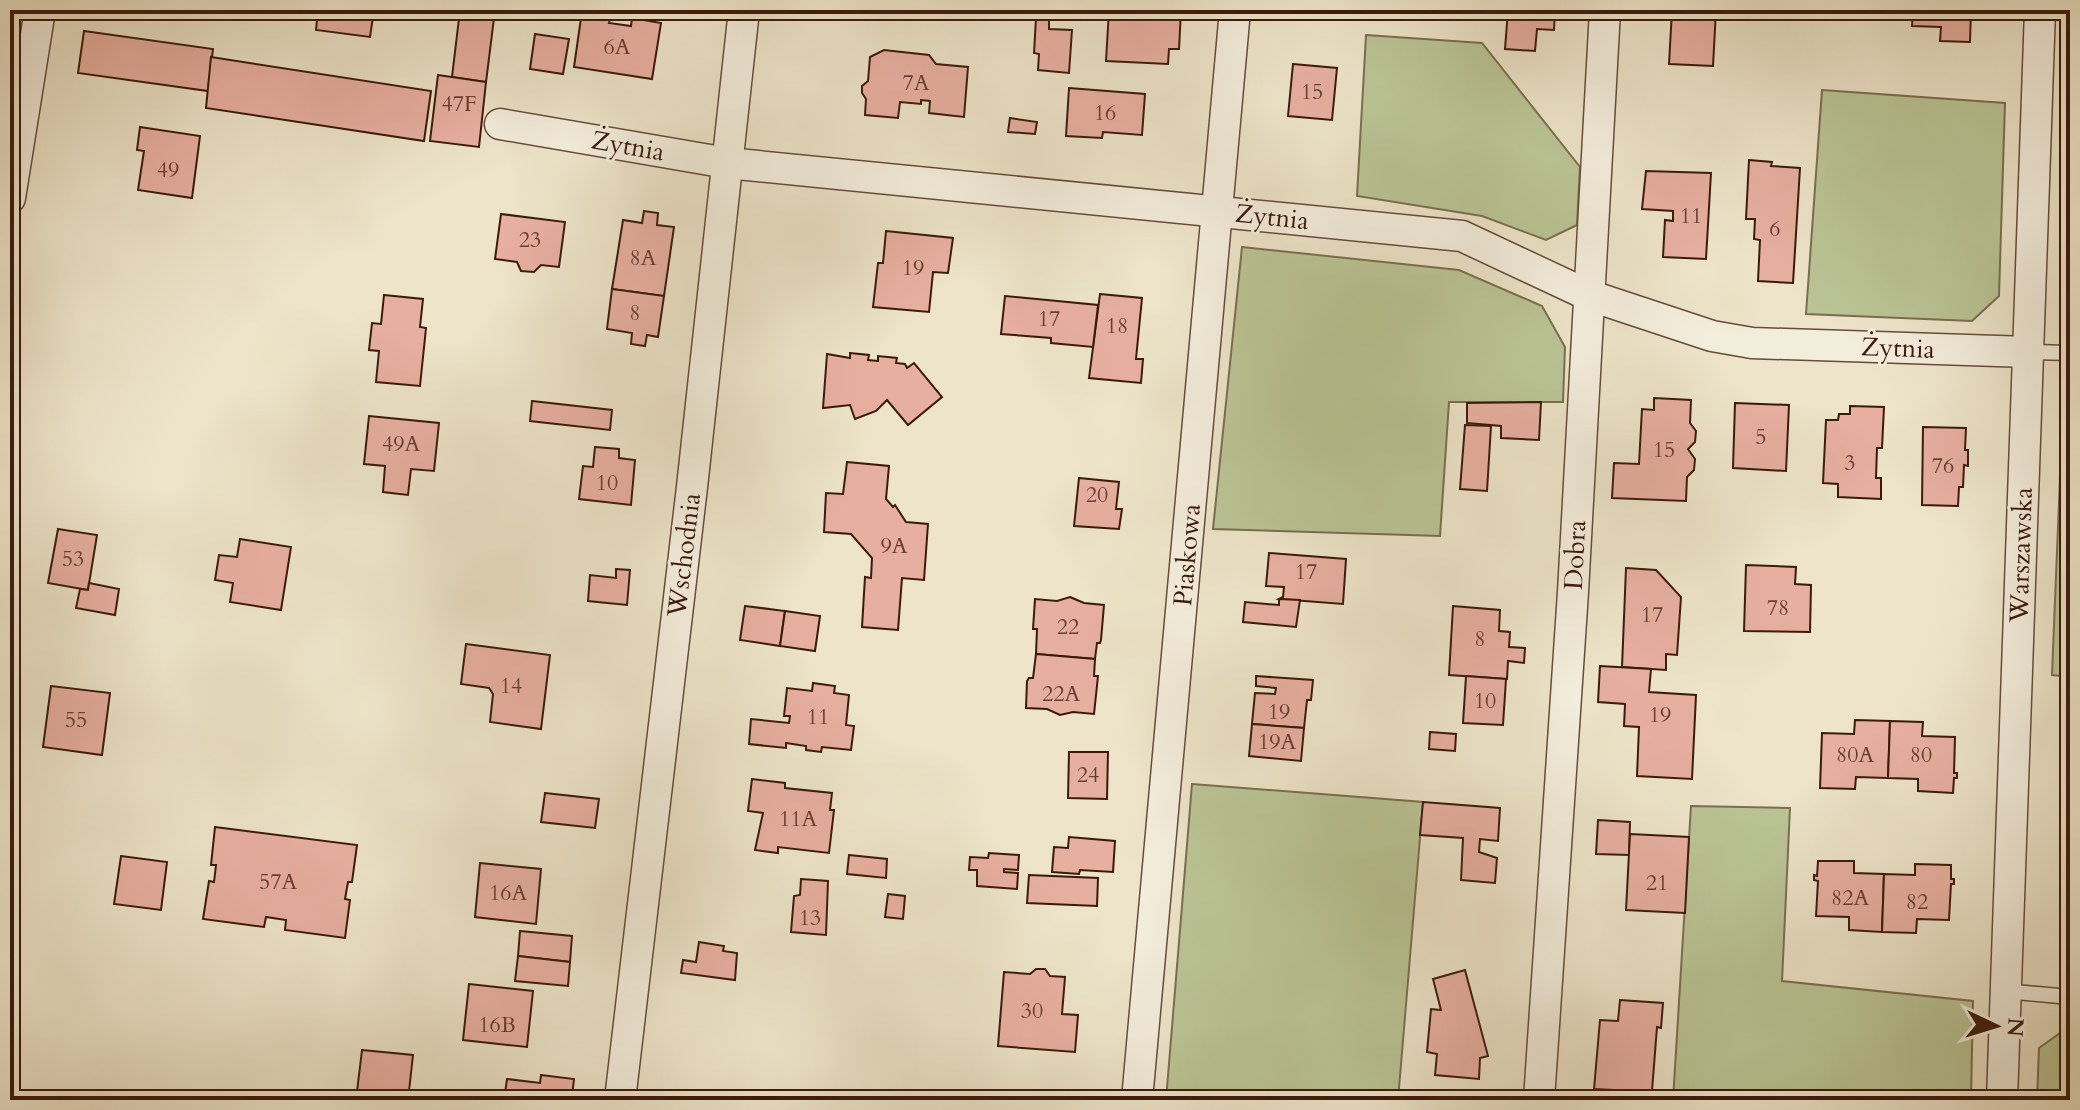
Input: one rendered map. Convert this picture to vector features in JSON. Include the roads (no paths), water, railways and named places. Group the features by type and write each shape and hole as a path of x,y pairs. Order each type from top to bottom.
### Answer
{"street":[{"path":"10,198 19,83 40,10"},
{"name":"Wschodnia","path":"620,1100 744,10"},
{"name":"Piaskowa","path":"1137,1100 1235,10"},
{"name":"Dobra","path":"1539,1100 1573,592 1605,10"},
{"name":"Warszawska","path":"2002,1100 2040,10"},
{"name":"Żytnia","path":"500,124 727,163 1462,236 1588,295 1712,336 1752,343 2028,352"}],"lane":[{"path":"2028,352 2070,353"},
{"path":"2005,991 2070,997"}]}
